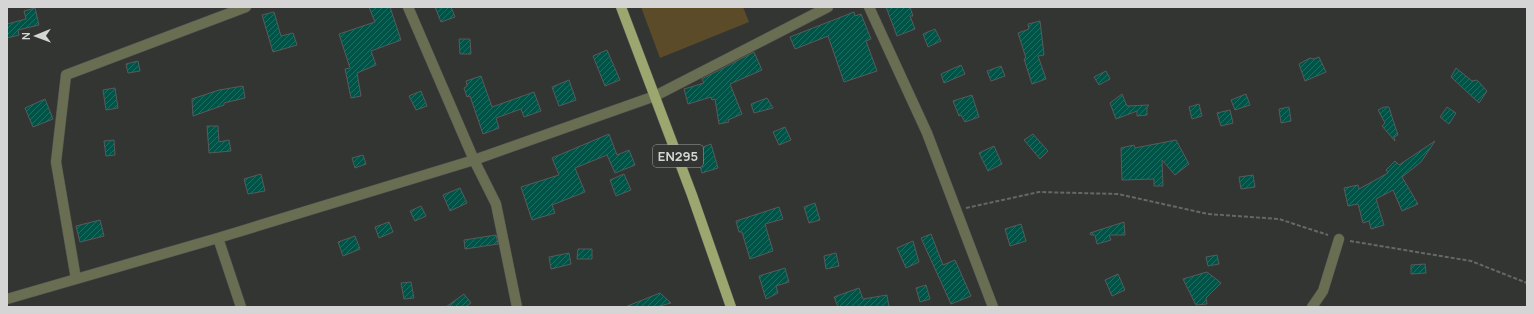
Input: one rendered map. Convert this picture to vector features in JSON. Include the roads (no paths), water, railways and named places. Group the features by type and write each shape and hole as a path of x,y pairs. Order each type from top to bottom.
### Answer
{"main road":[{"name":"EN295","path":"621,7 655,96 731,307"}],"street":[{"path":"76,279 56,162 66,75 246,7"},
{"path":"408,7 474,160 496,204 518,307"},
{"path":"7,299 218,238 474,160 655,96 828,7"},
{"path":"869,7 927,133 993,307"},
{"path":"218,238 241,307"},
{"path":"1312,307 1323,291 1339,239"}]}
